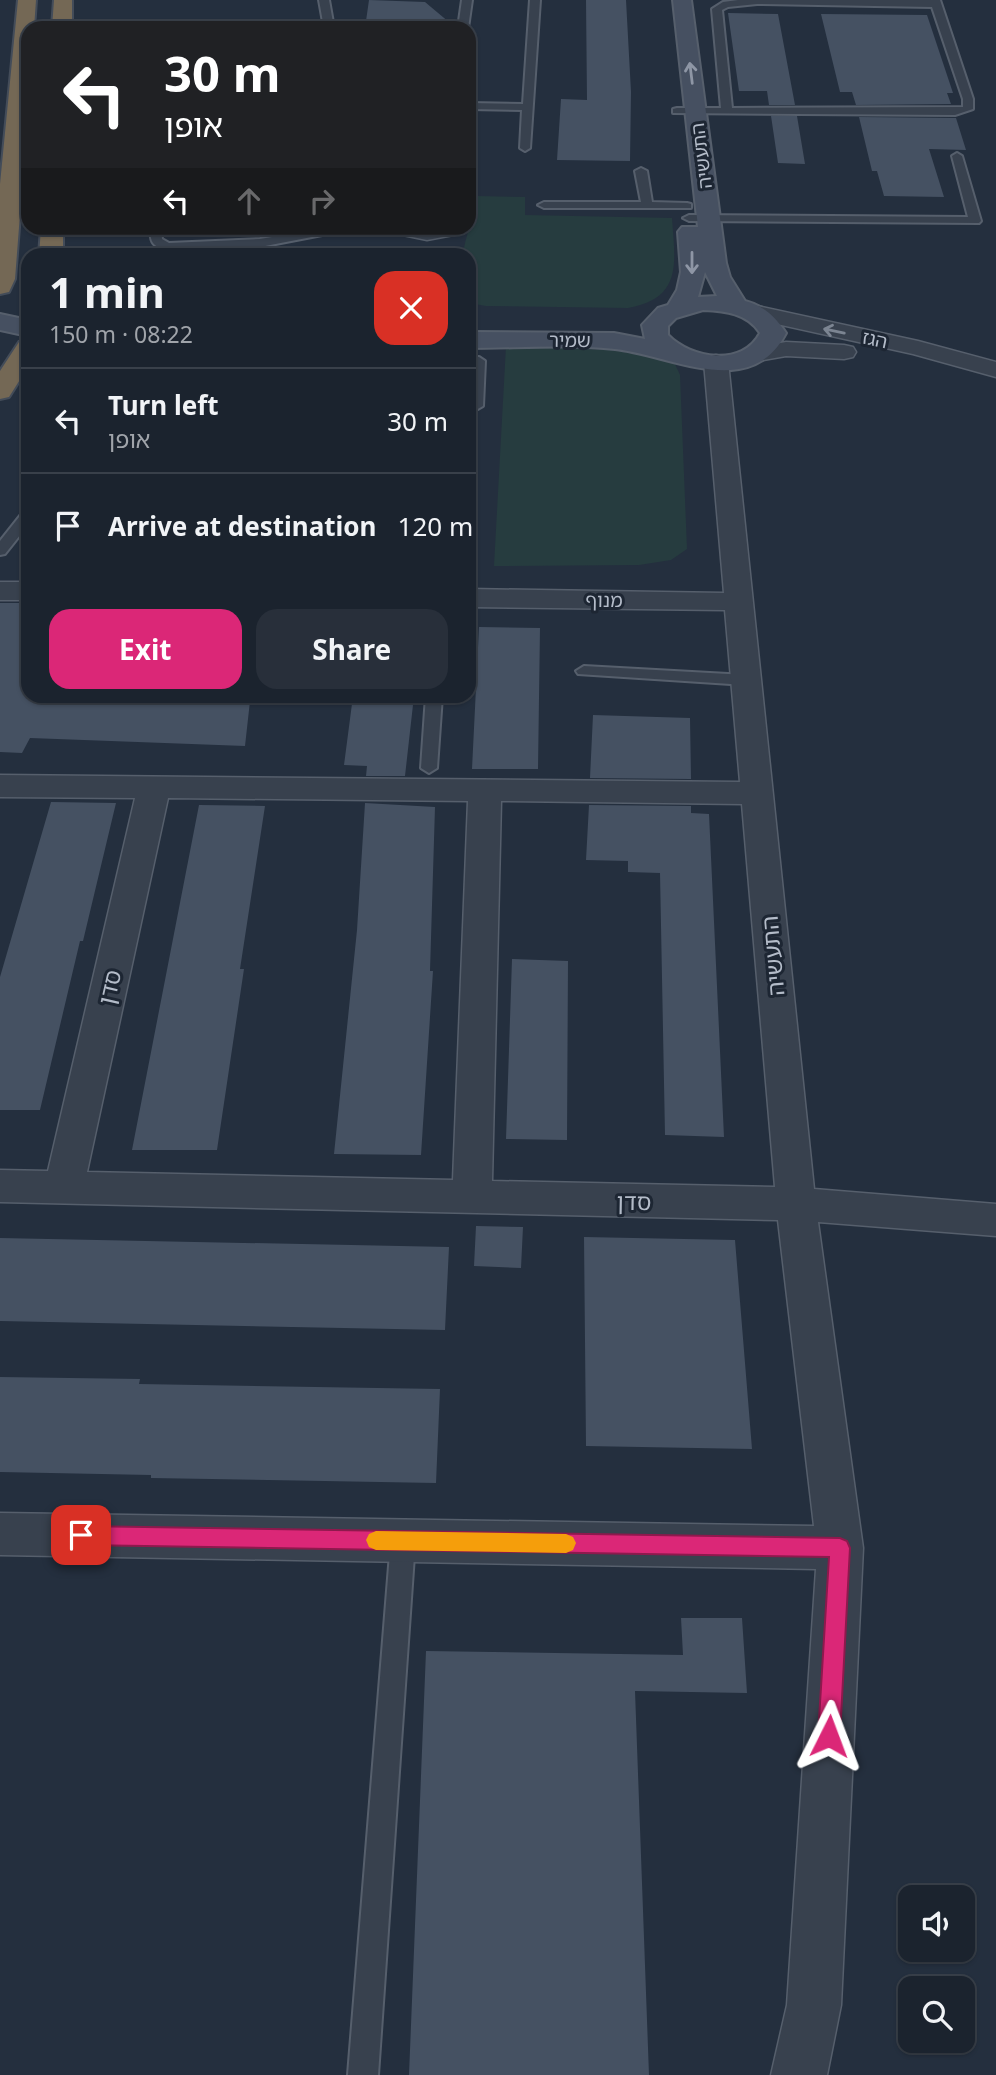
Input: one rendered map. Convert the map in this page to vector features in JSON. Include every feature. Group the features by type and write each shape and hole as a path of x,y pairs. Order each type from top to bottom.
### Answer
{"highway":[{"path":"25,21 27,0"},
{"path":"62,21 63,0"},
{"path":"0,287 3,279 21,70"}],"street":[{"name":"התעשיה","path":"666,0 686,111"},
{"name":"התעשיה","path":"670,351 656,337 655,325 691,291 695,214 686,111 682,0"},
{"name":"התעשיה","path":"695,214 718,277 744,309 768,323 773,333 770,345 758,354"},
{"path":"435,248 448,235"},
{"name":"שמיר","path":"476,321 611,323 702,303 744,309"},
{"name":"הגז","path":"744,309 918,348 996,372"},
{"path":"0,321 21,318"},
{"path":"0,321 21,326"},
{"name":"שמיר","path":"476,340 614,341 716,362 745,359 758,354"},
{"name":"הגז","path":"758,354 786,349 830,350 912,358 996,372"},
{"name":"התעשיה","path":"716,362 796,1204 840,1548 814,2005 799,2075"},
{"path":"0,591 21,591"},
{"name":"מנוף","path":"476,598 738,602"},
{"path":"0,786 757,793"},
{"name":"סדן","path":"64,1188 154,787"},
{"path":"472,1197 485,791"},
{"name":"סדן","path":"0,1186 796,1204 996,1220"},
{"path":"0,1534 840,1548"}],"lane":[{"path":"324,0 328,21"},
{"path":"464,21 467,0"},
{"path":"525,148 535,0"},
{"path":"686,111 955,112 968,108 968,99 935,2 741,2 717,9 715,15 727,111"},
{"path":"476,106 528,107"},
{"path":"544,205 647,206 695,214 975,221 957,156"},
{"path":"641,171 647,206"},
{"path":"166,248 260,243 304,235"},
{"path":"476,361 479,361 476,406"},
{"path":"0,551 21,524"},
{"path":"584,671 746,680"},
{"path":"429,768 434,703"},
{"path":"363,2075 403,1541"}],"green space":[{"path":"477,196 525,197 525,215 672,218 672,276 659,296 628,308 476,304 476,248 464,248 467,235 476,235"},
{"path":"506,346 639,351 674,362 680,375 687,549 671,560 639,565 494,566"}],"building":[{"path":"369,0 425,2 448,21 366,21"},
{"path":"586,0 626,0 631,92 630,161 557,160 561,99 587,100"},
{"path":"728,13 778,14 795,105 769,105 767,91 739,91"},
{"path":"821,14 927,15 953,93 947,93 951,104 856,105 852,92 840,92"},
{"path":"771,116 797,116 805,164 778,163"},
{"path":"859,117 956,118 966,150 929,149 944,197 884,196 877,171 872,171"},
{"path":"0,603 21,603 21,703 250,703 245,746 30,738 22,753 0,752"},
{"path":"479,627 540,628 538,769 472,769"},
{"path":"352,703 413,703 405,776 366,776 367,766 344,765"},
{"path":"593,715 690,718 691,779 590,778"},
{"path":"51,802 116,803 40,1110 0,1110 0,977"},
{"path":"365,803 435,807 430,971 433,971 421,1155 334,1154 357,930"},
{"path":"199,805 265,806 240,969 244,969 217,1150 132,1150"},
{"path":"589,805 691,806 691,813 709,814 724,1137 665,1135 660,873 628,872 628,861 586,860"},
{"path":"512,959 568,961 567,1140 506,1139"},
{"path":"476,1226 523,1227 521,1268 474,1266"},
{"path":"584,1237 735,1240 752,1449 586,1446"},
{"path":"0,1238 449,1247 445,1330 0,1321"},
{"path":"0,1377 140,1379 139,1384 440,1389 436,1483 151,1478 151,1475 0,1472"},
{"path":"681,1618 742,1618 747,1693 635,1691 649,2075 409,2075 426,1651 683,1655"}],"slow traffic":[{"path":"376,1540 566,1543"}],"route":[{"path":"81,1535 840,1548 829,1736"}]}
